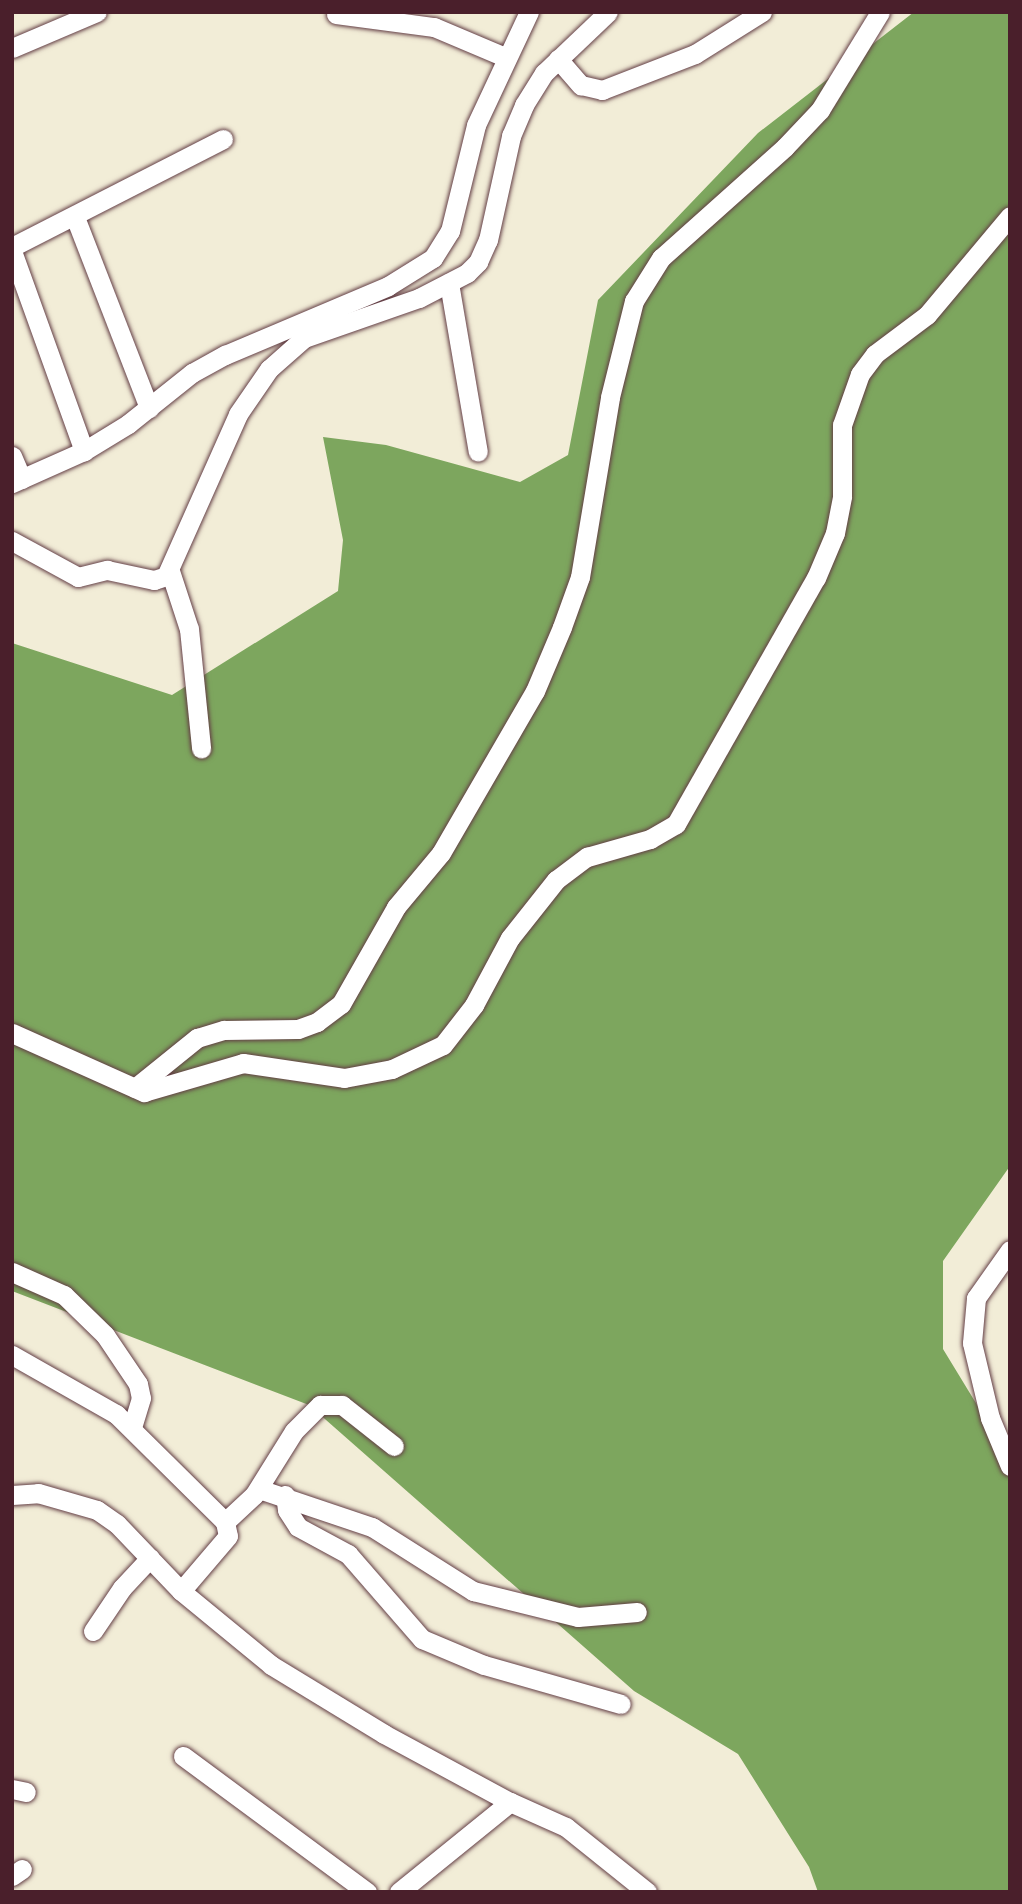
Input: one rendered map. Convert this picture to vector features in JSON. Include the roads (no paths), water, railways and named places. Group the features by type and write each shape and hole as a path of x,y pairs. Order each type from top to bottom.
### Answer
{"street":[{"path":"12,48 97,12"},
{"path":"12,456 17,481 84,451 149,408 192,373 225,355 388,286 433,258 450,231 476,125 505,57 529,12"},
{"path":"12,541 78,577 107,570 153,580 170,571 238,414 270,369 304,338 449,283 467,273 484,251 511,136 524,105 558,60 608,12"},
{"path":"558,60 581,85 602,90 695,54 762,12"},
{"path":"135,1088 197,1038 224,1030 298,1029 341,1004 396,907 441,853 535,691 562,627 580,577 610,397 634,301 661,258 785,147 820,110 880,12"},
{"path":"336,14 434,27 505,57"},
{"path":"84,451 12,249 223,139"},
{"path":"12,1033 135,1088 157,1091 243,1063 344,1078 392,1069 429,1053 453,1035 492,976 510,938 556,880 587,857 650,839 676,824 816,578 835,533 842,496 842,425 860,374 875,354 927,315 1010,216"},
{"path":"75,217 149,408"},
{"path":"449,283 478,452"},
{"path":"170,571 189,629 201,748"},
{"path":"1010,1250 976,1298 972,1343 990,1418 1010,1466"},
{"path":"12,1272 64,1295 105,1335 138,1384 141,1398 132,1427"},
{"path":"13,1358 132,1427 225,1522 228,1536 181,1591"},
{"path":"225,1522 259,1489 294,1431 320,1405 342,1405 394,1446"},
{"path":"259,1489 285,1495 372,1527 473,1591 579,1617 637,1612"},
{"path":"12,1495 38,1493 97,1510 150,1558 181,1591 271,1665 510,1802 566,1827 647,1892"},
{"path":"285,1495 287,1510 298,1527 348,1554 422,1639 484,1665 621,1704"},
{"path":"93,1631 121,1588 150,1558"},
{"path":"183,1756 367,1892"},
{"path":"399,1892 510,1802"}]}
